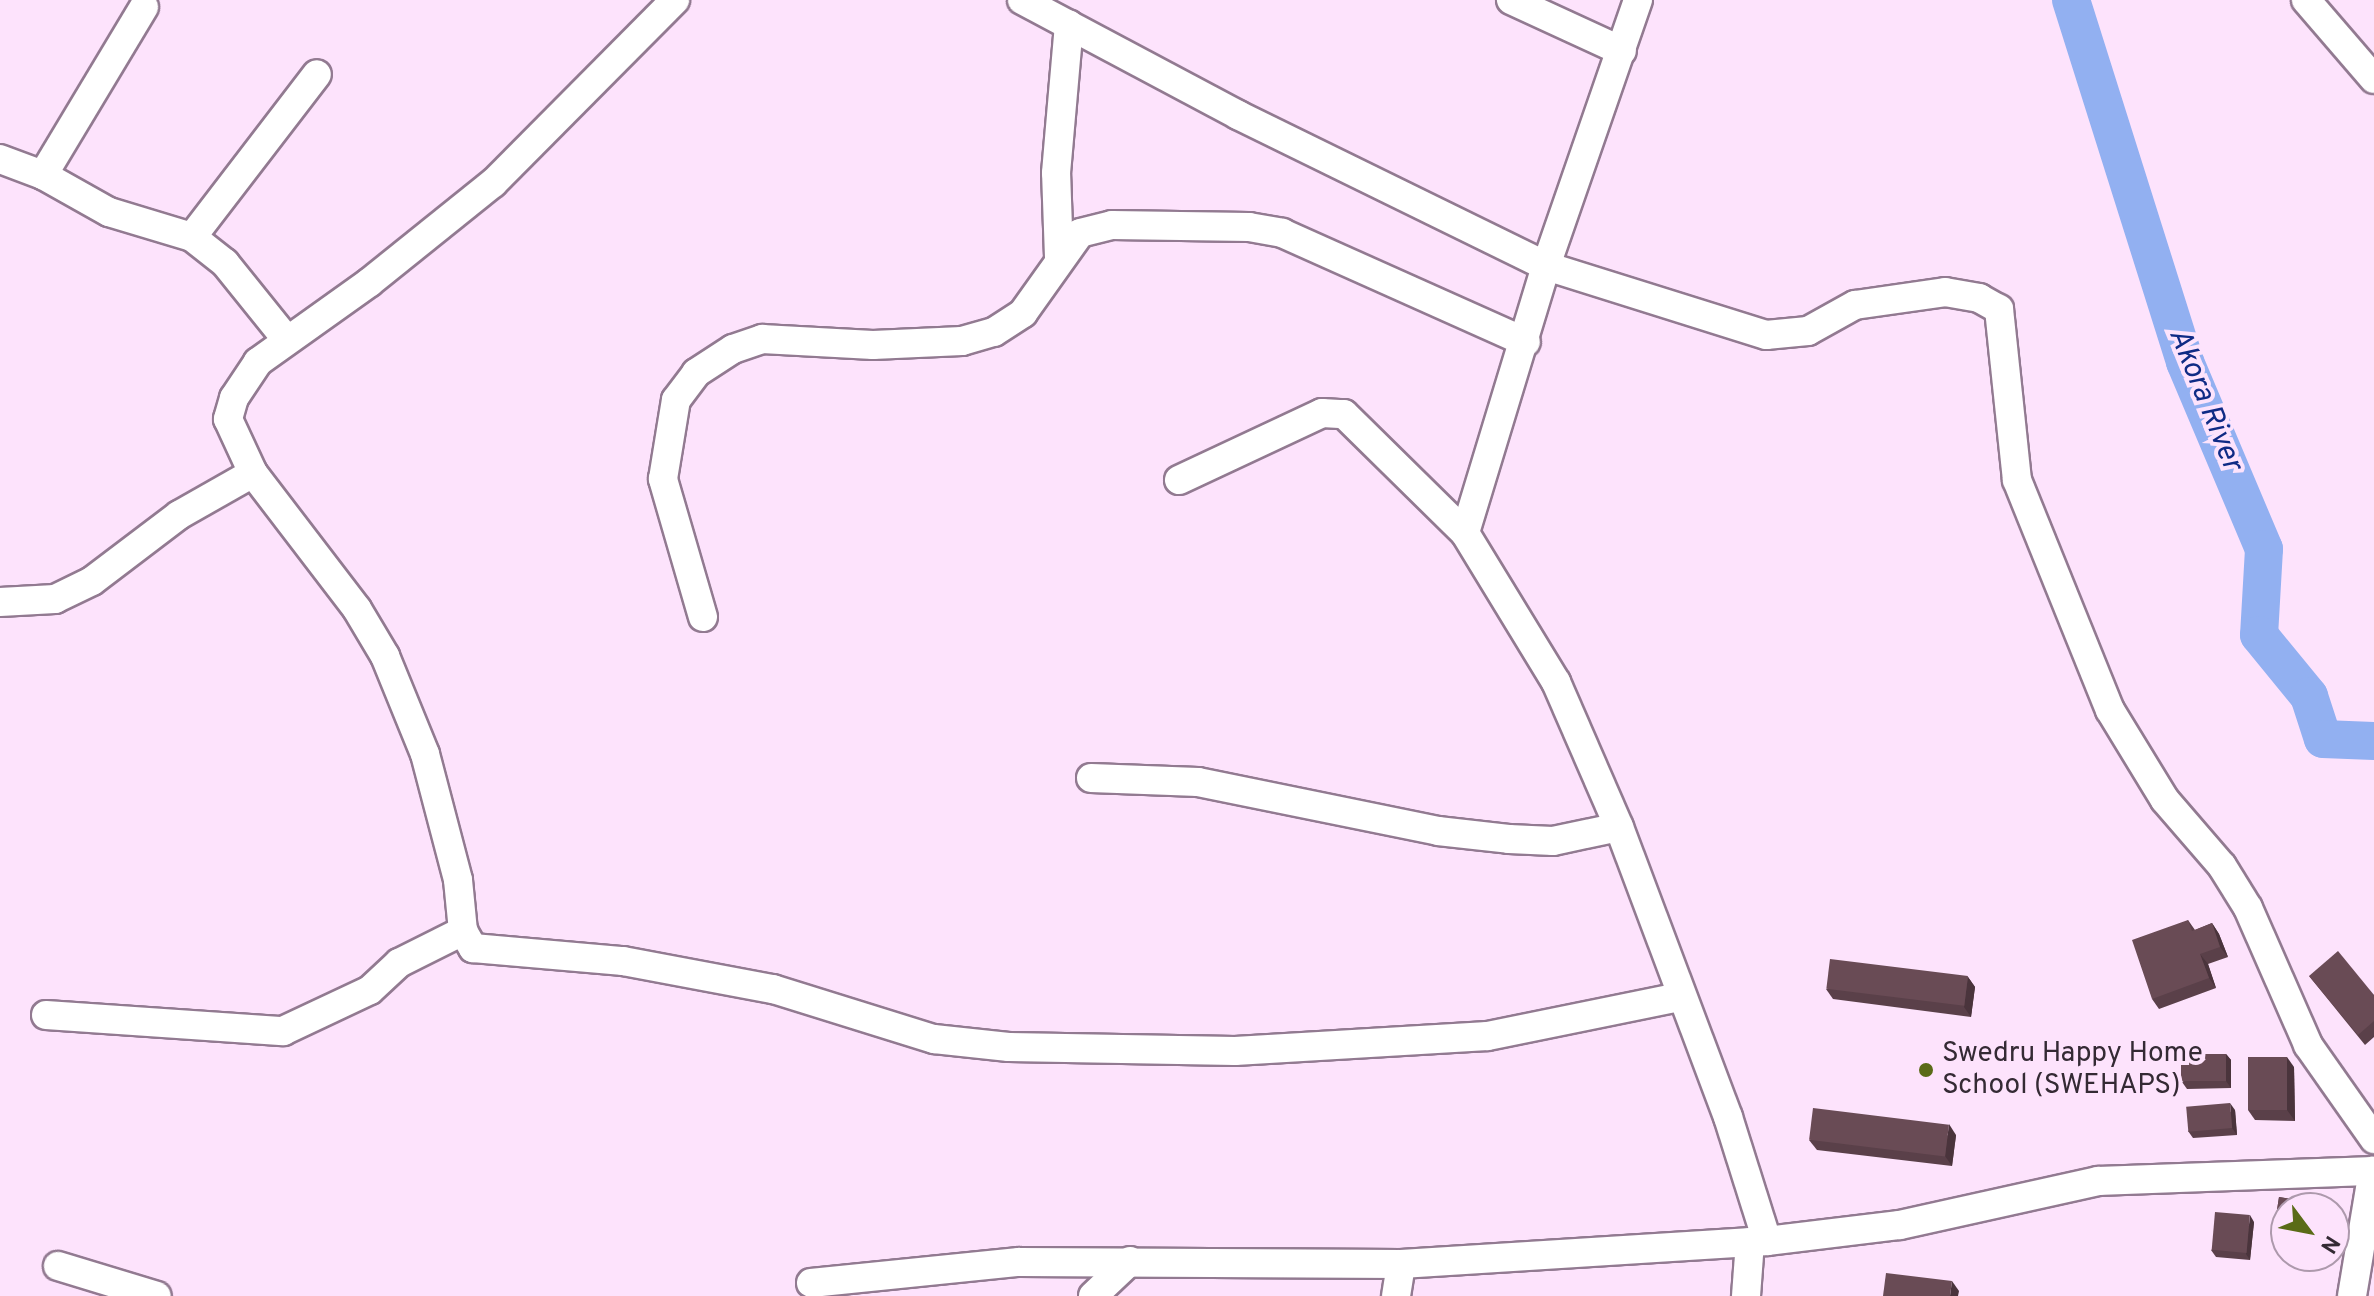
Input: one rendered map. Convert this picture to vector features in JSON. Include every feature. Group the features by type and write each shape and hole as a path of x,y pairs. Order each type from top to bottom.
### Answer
{"street":[{"path":"675,0 493,183 370,282 286,339 258,362 234,398 228,419 253,473 357,609 385,656 425,754 458,880 463,931 473,948 623,961 743,983 934,1039 1009,1047 1235,1051 1488,1036 1679,997"},
{"path":"1022,0 1546,266 1766,335 1808,331 1855,305 1945,292 1979,298 1999,309 2017,480 2110,710 2165,800 2222,866 2248,908 2308,1045 2374,1139"},
{"path":"1511,0 1622,51"},
{"path":"1465,533 1526,342 1546,266 1638,0"},
{"path":"2306,0 2374,79"},
{"path":"43,175 144,7"},
{"path":"1059,257 1056,173 1069,25"},
{"path":"192,237 317,74"},
{"path":"0,159 43,175 109,212 192,237 225,263 286,339"},
{"path":"703,617 663,479 676,400 696,373 733,349 762,339 873,345 962,341 994,332 1023,313 1044,287 1059,257 1080,233 1112,225 1260,229 1282,233 1526,342"},
{"path":"1179,480 1322,413 1344,414 1465,533 1556,682 1619,827 1679,997 1728,1117 1758,1241 1746,1296"},
{"path":"0,602 55,599 92,581 179,515 253,473"},
{"path":"1091,778 1198,782 1438,831 1509,839 1553,841 1619,827"},
{"path":"46,1015 283,1031 370,990 399,963 463,931"},
{"path":"811,1283 1005,1263 1401,1264 1758,1241 1900,1225 2098,1181 2374,1171 2352,1296"},
{"path":"1093,1296 1130,1261"},
{"path":"1396,1296 1401,1264"},
{"path":"58,1266 157,1296"}],"building":[{"path":"2188,920 2192,931 2212,923 2220,947 2200,954 2209,978 2152,999 2132,940"},
{"path":"2338,951 2374,995 2374,1021 2358,1035 2309,976"},
{"path":"1830,959 1968,976 1964,1006 1826,989"},
{"path":"2181,1054 2226,1054 2226,1081 2181,1081"},
{"path":"2248,1057 2287,1057 2287,1110 2248,1110"},
{"path":"2230,1103 2232,1128 2188,1132 2186,1107"},
{"path":"1813,1108 1949,1125 1945,1156 1809,1140"},
{"path":"2215,1212 2250,1215 2247,1253 2212,1250"},
{"path":"1886,1273 1952,1281 1950,1296 1883,1296"}],"waterway":[{"name":"Akora River","path":"2071,0 2185,362 2264,549 2259,635 2309,696 2323,739 2374,741"}],"place":[{"name":"Swedru Happy Home School (SWEHAPS)","path":"1926,1070"}]}
